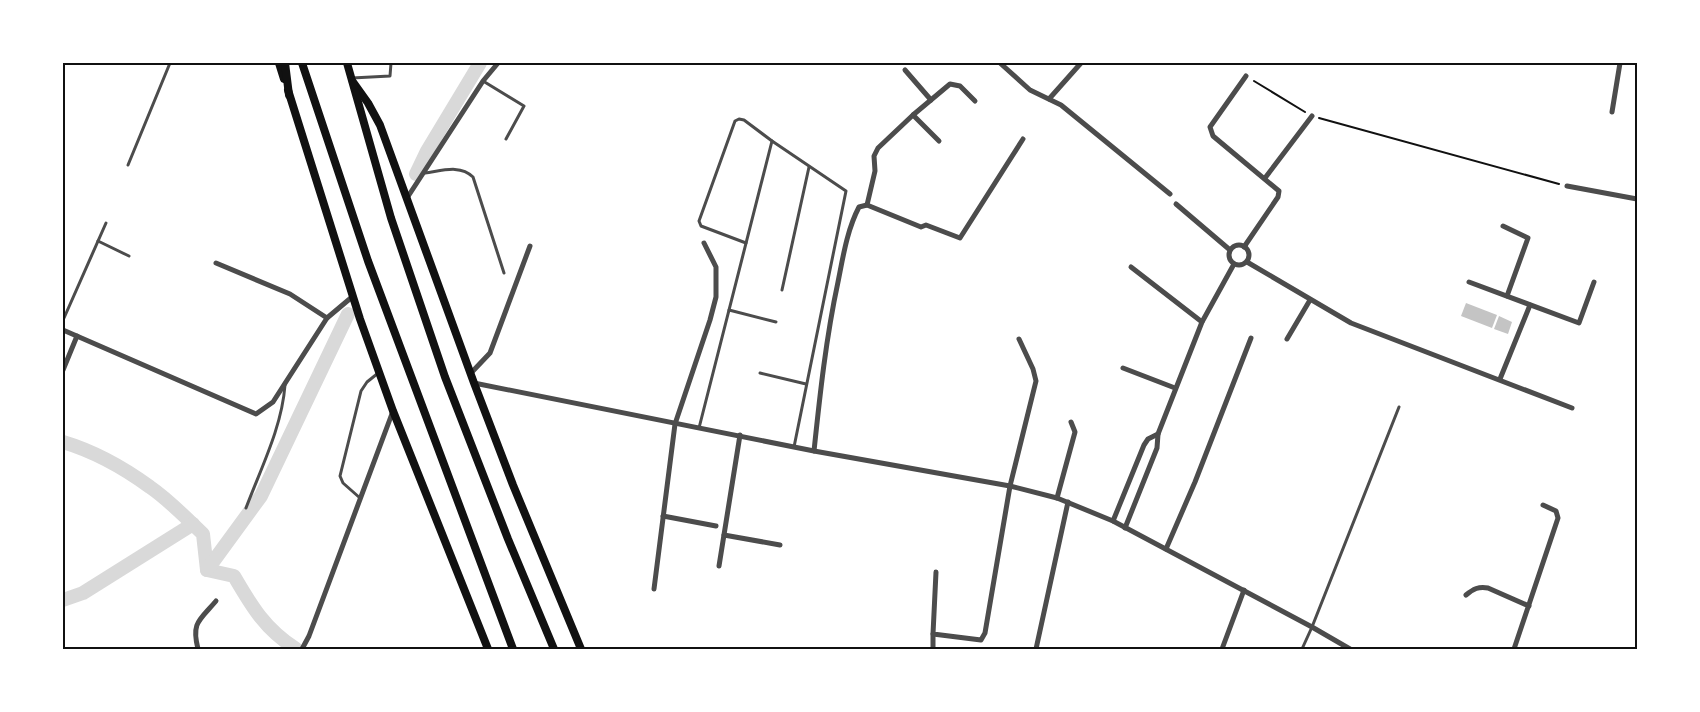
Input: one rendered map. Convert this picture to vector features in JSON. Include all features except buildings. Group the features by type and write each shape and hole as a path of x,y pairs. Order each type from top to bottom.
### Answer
{"main road":[{"path":"279,63 352,297 379,373 488,649"},
{"path":"285,63 289,95"},
{"path":"302,63 368,261 513,649"},
{"path":"348,63 391,218 445,377 554,649"},
{"path":"352,79 380,125 513,485 581,649"}],"street":[{"path":"407,198 483,81 498,63"},
{"path":"1000,63 1030,90 1061,105 1170,194"},
{"path":"1049,99 1082,63"},
{"path":"1612,112 1620,63"},
{"path":"905,70 931,100"},
{"path":"1244,247 1278,197 1279,192 1210,132 1212,122 1246,76"},
{"path":"867,205 874,180 874,156 878,148 913,114 950,84 960,86 975,101"},
{"path":"913,114 939,141"},
{"path":"1265,178 1312,116"},
{"path":"814,451 824,364 843,254 857,210 860,206 867,205 921,227 926,225 960,238 1023,139"},
{"path":"1568,186 1637,199"},
{"path":"1176,204 1230,250"},
{"path":"1503,226 1528,238 1507,296"},
{"path":"654,589 675,424 716,297 716,267 704,243"},
{"path":"1236,245 1244,247 1249,254 1247,262 1239,266 1234,264 1229,258 1230,250 1236,245"},
{"path":"471,373 490,353 530,246"},
{"path":"216,262 290,294 327,318"},
{"path":"1247,262 1351,322 1572,408"},
{"path":"1125,528 1157,448 1158,434 1175,388 1202,322 1234,264"},
{"path":"1131,267 1202,322"},
{"path":"1469,282 1579,323 1594,282"},
{"path":"63,330 256,414 273,402 327,318 352,297"},
{"path":"1287,339 1310,300"},
{"path":"1500,380 1530,305"},
{"path":"63,370 77,336"},
{"path":"1166,549 1195,482 1251,338"},
{"path":"933,634 981,640 984,637 1010,486 1036,381 1019,339"},
{"path":"1123,368 1175,388"},
{"path":"474,382 814,451 1010,486 1057,498 1113,522 1166,549 1350,649"},
{"path":"302,649 309,636 393,411"},
{"path":"1057,498 1075,432 1071,422"},
{"path":"1113,522 1144,445 1158,434"},
{"path":"719,566 740,435"},
{"path":"1036,649 1068,502"},
{"path":"1514,649 1559,514 1543,505"},
{"path":"663,516 716,526"},
{"path":"724,535 780,545"},
{"path":"933,649 936,572"},
{"path":"1466,595 1482,586 1529,606"},
{"path":"1222,649 1244,591"},
{"path":"198,649 194,636 196,625 216,601"}],"lane":[{"path":"128,165 170,63"},
{"path":"352,79 390,76 391,63"},
{"path":"483,81 524,106 506,139"},
{"path":"746,243 701,226 699,221 735,121 739,119 744,120 846,191 794,447"},
{"path":"699,428 772,141"},
{"path":"782,290 809,167"},
{"path":"423,174 455,169 473,177 504,273"},
{"path":"64,318 106,223"},
{"path":"98,241 129,256"},
{"path":"729,310 776,322"},
{"path":"360,498 343,483 340,476 361,392 367,382 379,373"},
{"path":"760,373 806,384"},
{"path":"246,508 284,404 286,380"},
{"path":"1302,649 1399,407"}],"path":[{"path":"1246,76 1312,116 1568,186"}],"waterway":[{"path":"416,174 427,151 480,63"},
{"path":"207,570 261,496 348,314"},
{"path":"63,442 86,450 119,467 171,503 203,534 207,570 234,576 260,617 276,634 296,649"},
{"path":"63,600 83,593 193,524"}]}
